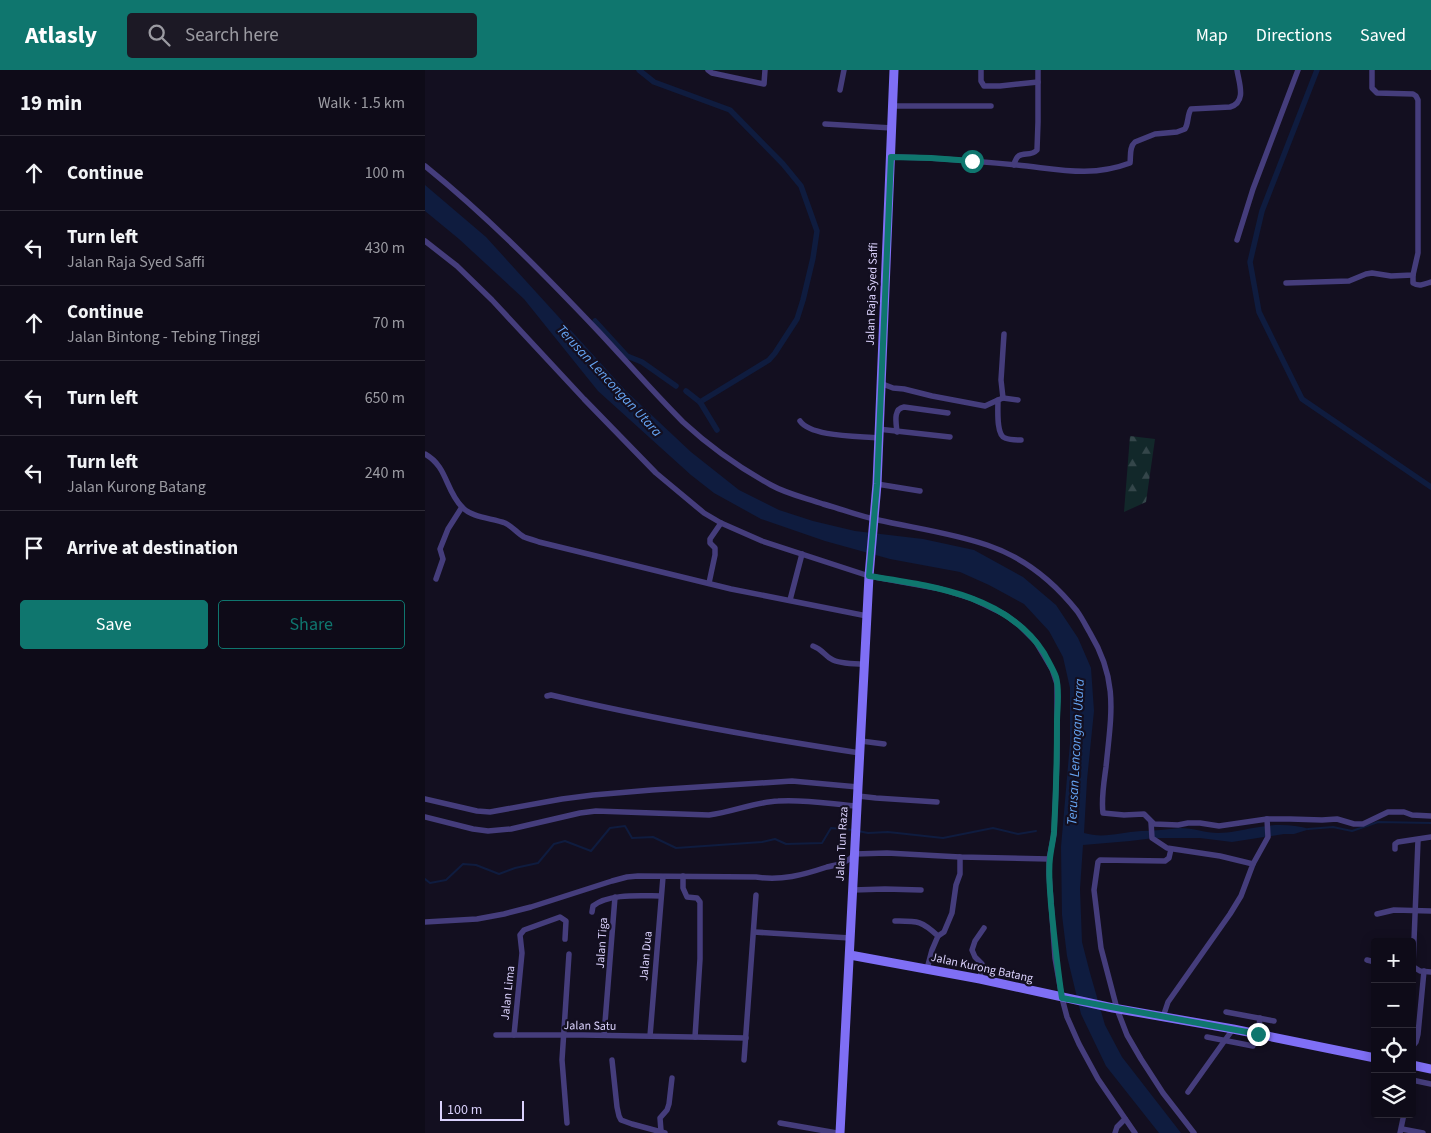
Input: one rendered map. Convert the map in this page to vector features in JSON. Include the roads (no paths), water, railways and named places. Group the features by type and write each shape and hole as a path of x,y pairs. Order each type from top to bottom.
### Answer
{"main road":[{"name":"Jalan Raja Syed Saffi","path":"871,557 877,484 894,70"},
{"name":"Jalan Tun Raza","path":"838,1133 871,557"},
{"name":"Jalan Kurong Batang","path":"849,955 980,979 1115,1009 1233,1029 1371,1057"},
{"path":"1416,1066 1431,1069"}],"street":[{"path":"708,70 712,73 764,84 765,70"},
{"path":"840,90 844,70"},
{"path":"981,70 981,81 984,86 1038,82"},
{"path":"1014,165 1015,159 1019,155 1032,154 1037,150 1038,70"},
{"path":"891,157 931,158 1071,172 1111,169 1130,163 1132,144 1135,142 1155,134 1177,132 1185,129 1188,122 1188,113 1191,109 1230,107 1238,103 1240,96 1237,70"},
{"path":"1237,240 1256,181 1298,70"},
{"path":"1372,70 1372,88 1377,94 1413,94 1418,100 1418,253 1413,283 1419,285 1431,282"},
{"path":"893,106 991,106"},
{"path":"825,124 892,128"},
{"path":"425,166 457,192 516,247 684,422 730,458 773,486 794,495 874,521 957,536 989,546 1034,569 1062,594 1078,613 1095,641 1109,676 1111,714 1102,812 1124,815 1144,814 1151,822 1152,838 1171,849 1220,856 1253,864"},
{"path":"425,241 457,266 492,300 656,473 704,513 721,523 762,541 869,576 941,589 973,599 997,610 1013,620 1029,634 1043,652 1056,677 1058,693 1054,834 1049,859 1055,958 1062,998 1067,1017 1079,1044 1098,1079 1135,1133"},
{"path":"1286,283 1349,280 1372,273 1391,276 1413,275"},
{"path":"1004,334 998,426 1000,435 1005,438 1021,440"},
{"path":"881,383 893,388 985,406 1001,399 1018,400"},
{"path":"897,432 897,411 899,408 904,407 948,413"},
{"path":"800,421 807,428 819,431 878,434 897,432 949,437"},
{"path":"425,454 435,461 444,473 461,507 472,513 507,524 525,537 709,583 867,616"},
{"path":"877,484 920,491"},
{"path":"436,579 443,559 440,549 448,529 461,507"},
{"path":"709,583 715,555 715,548 710,543 710,539 721,523"},
{"path":"790,600 802,554"},
{"path":"813,646 819,648 832,660 843,663 865,664"},
{"path":"547,696 551,695 616,710 767,739 860,753"},
{"path":"861,741 884,744"},
{"path":"425,799 490,812 570,798 652,790 792,782 858,791 876,798 937,802"},
{"path":"425,816 473,829 488,831 511,829 596,811 709,815 724,814 762,803 785,800 857,806"},
{"path":"1151,822 1154,824 1170,825 1201,823 1219,826 1267,821 1337,819 1354,824 1363,824 1388,812 1404,812 1412,816 1431,816"},
{"path":"1163,1016 1168,1002 1231,914 1241,896 1253,864 1268,837 1267,821"},
{"path":"1395,849 1397,842 1431,837"},
{"path":"1414,938 1418,840"},
{"path":"1171,849 1169,858 1165,861 1101,860 1098,862 1094,890 1101,948 1115,1009 1141,1059 1163,1093 1194,1133"},
{"path":"425,922 481,918 531,907 612,881 638,876 780,878 808,874 848,862 855,854 887,852 960,857 1049,859"},
{"path":"927,969 938,936 943,932 952,913 956,885 960,874 960,857"},
{"path":"683,876 683,888 687,897 697,898 700,902 700,958 695,1037"},
{"name":"Jalan Dua","path":"650,1036 663,877"},
{"path":"853,890 921,890"},
{"path":"744,1060 756,895"},
{"path":"592,912 593,906 596,903 615,897 661,896"},
{"name":"Jalan Tiga","path":"604,1035 615,897"},
{"path":"1377,914 1394,910 1431,910"},
{"name":"Jalan Lima","path":"514,1035 522,953 520,935 524,930 561,917 566,921 565,939"},
{"path":"895,922 918,922 926,925 938,936"},
{"path":"980,979 982,964 975,957 972,950 975,941 984,928"},
{"path":"754,932 850,938"},
{"path":"567,1123 562,1060 569,954"},
{"path":"1367,960 1371,961"},
{"path":"1416,1042 1428,972"},
{"path":"1226,1012 1274,1021"},
{"path":"1258,1034 1260,1018"},
{"path":"1188,1092 1233,1029"},
{"name":"Jalan Satu","path":"496,1035 746,1038"},
{"path":"1207,1036 1253,1046"},
{"path":"612,1060 619,1116 621,1120 626,1122 663,1132 660,1118 667,1110 669,1104 672,1078"},
{"path":"1416,1081 1431,1084"},
{"path":"1403,1118 1401,1131 1423,1133"},
{"path":"1115,1133 1125,1119"},
{"path":"780,1123 838,1133"}],"water":[{"name":"Terusan Lencongan Utara","path":"425,185 486,237 626,391 691,452 739,490 779,510 813,521 855,531 923,539 974,550 1023,577 1056,605 1078,638 1091,668 1094,711 1084,833 1106,835 1180,828 1222,833 1275,825 1289,825 1310,829 1294,834 1232,842 1200,838 1154,838 1083,845 1080,889 1082,942 1105,1025 1122,1057 1181,1133 1159,1133 1106,1066 1081,1014 1067,956 1062,915 1061,847 1070,743 1070,688 1063,657 1049,631 1024,604 960,572 890,559 825,541 761,519 714,493 691,475 598,391 524,299 459,239 425,211"}],"waterway":[{"path":"639,70 654,82 730,110 783,164 801,186 817,231 813,258 797,319 775,353 769,360 700,402 686,391"},
{"path":"1317,70 1262,211 1250,262 1259,312 1302,399 1431,487"},
{"path":"595,321 627,356 642,362 676,386"},
{"path":"700,402 717,430"},
{"path":"1308,829 1333,827 1352,831 1378,822 1431,823"},
{"path":"425,879 430,883 446,880 463,864 476,865 499,874 538,863 554,844 565,841 591,851 610,828 625,826 632,838 653,837 676,848 762,842 775,839 786,844 822,843 831,828 854,830"},
{"path":"858,831 943,838 993,828 1018,834 1036,831"}]}
